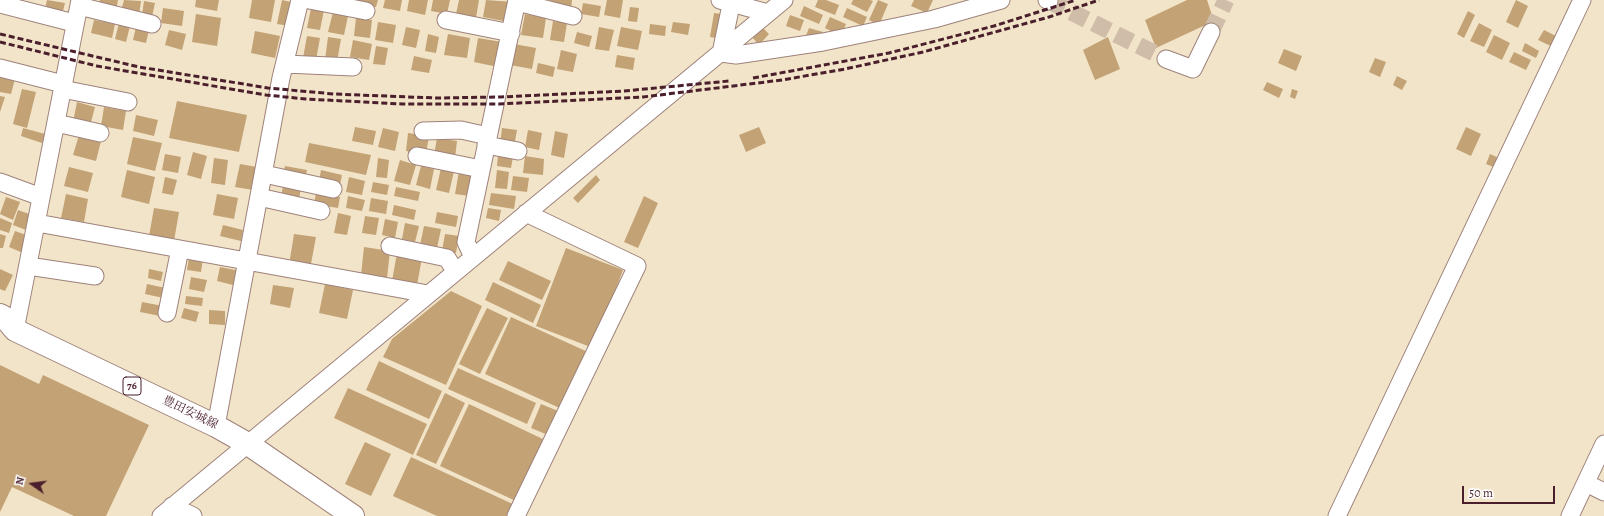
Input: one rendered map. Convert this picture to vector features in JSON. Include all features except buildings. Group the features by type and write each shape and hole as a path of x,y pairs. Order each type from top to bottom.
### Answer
{"main road":[{"name":"豊田安城線","path":"5,326 216,426 248,444 353,516"}],"street":[{"path":"216,426 246,261 285,64 300,0"},
{"path":"309,0 366,11"},
{"path":"166,511 784,0"},
{"path":"1337,516 1582,0"},
{"path":"473,256 466,242 517,1 573,16"},
{"path":"721,53 728,1 768,13"},
{"path":"721,53 736,55 823,42 934,19 994,1"},
{"path":"981,21 994,1"},
{"path":"5,326 28,266 74,23 80,3 152,24"},
{"path":"0,4 74,23"},
{"path":"446,20 511,33"},
{"path":"1166,59 1193,69 1211,32"},
{"path":"285,64 354,67"},
{"path":"0,68 63,86 128,102"},
{"path":"56,123 100,133"},
{"path":"423,131 461,130 518,151"},
{"path":"417,156 481,169"},
{"path":"264,174 333,189"},
{"path":"0,182 42,198"},
{"path":"259,197 321,211"},
{"path":"516,516 637,266 526,213"},
{"path":"37,223 428,294"},
{"path":"390,246 447,258 456,271"},
{"path":"167,313 180,249"},
{"path":"28,266 95,276"},
{"path":"1570,516 1604,444"},
{"path":"1586,483 1604,492"},
{"path":"166,511 193,516"}],"tunnel":[{"path":"1211,32 1226,0"},
{"path":"1049,1 1166,59"}],"railway":[{"path":"753,78 889,53 994,26 1076,0"},
{"path":"0,42 97,66 266,95 306,99 402,104 499,104 643,97 782,80 845,69 923,52 1049,17 1099,0"},
{"path":"0,34 139,67 268,88 334,94 436,98 501,97 624,91 729,81"}]}
